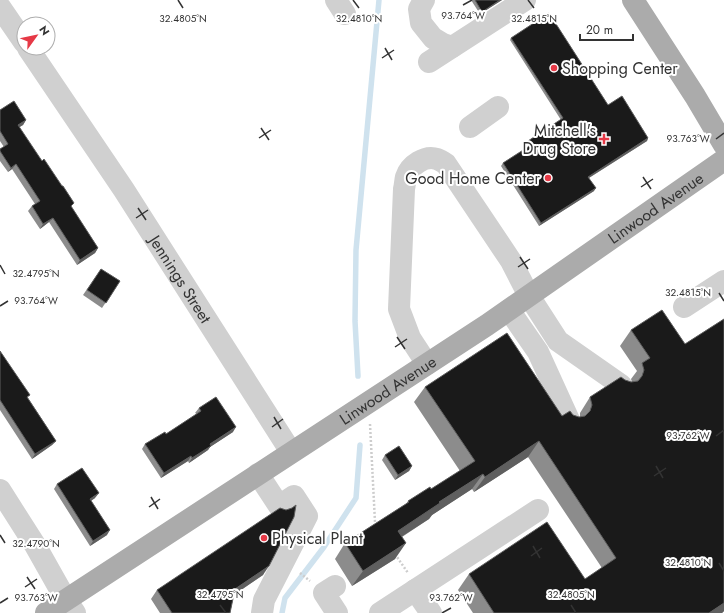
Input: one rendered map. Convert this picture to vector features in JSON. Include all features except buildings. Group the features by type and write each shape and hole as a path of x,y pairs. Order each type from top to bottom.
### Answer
{"main road":[{"path":"633,0 695,96 724,145"},
{"name":"Linwood Avenue","path":"46,613 71,606 258,474 529,296 724,160"}],"street":[{"path":"424,0 419,9 421,23 433,38 452,47"},
{"path":"429,62 525,0"},
{"path":"0,7 16,30"},
{"name":"Jennings Street","path":"33,56 124,190 291,452"},
{"path":"470,127 498,108"},
{"path":"427,364 410,338 399,309 404,190 406,176 419,161 428,158 437,159 446,164 511,261 529,296 558,341 621,385"},
{"path":"684,307 724,280"},
{"path":"508,310 538,352 569,420"},
{"path":"258,474 279,506 294,496 307,516 264,600 262,613"},
{"path":"0,490 71,606"},
{"path":"380,613 538,510"},
{"path":"335,586 324,593 337,613"},
{"path":"416,589 430,613"}],"path":[{"path":"369,402 374,522 379,528"},
{"path":"392,548 416,589"},
{"path":"296,570 312,584"}],"waterway":[{"path":"358,376 355,321 356,250 379,0"},
{"path":"282,613 285,598 324,547 356,498 360,445"}],"place":[{"name":"Shopping Center","path":"554,68"},
{"name":"Mitchell's Drug Store","path":"604,139"},
{"name":"Good Home Center","path":"548,178"},
{"name":"Physical Plant","path":"264,538"}]}
